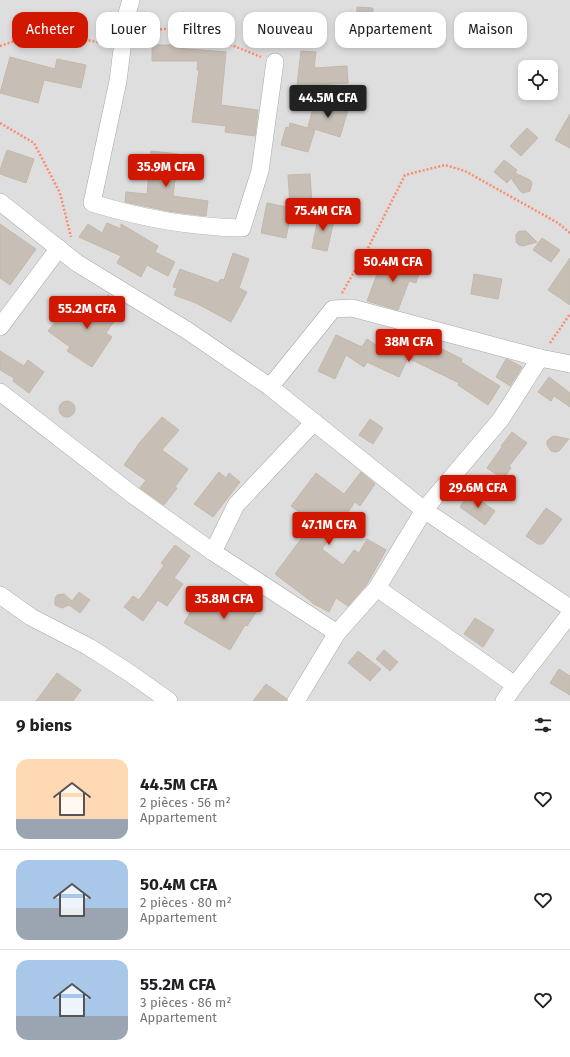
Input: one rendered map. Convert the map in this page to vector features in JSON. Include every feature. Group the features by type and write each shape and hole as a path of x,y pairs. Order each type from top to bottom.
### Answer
{"street":[{"path":"131,0 126,17 118,81 92,203 141,216 210,227 242,228 260,171 276,62"},
{"path":"0,202 78,263 188,331 270,387 424,510 570,608"},
{"path":"0,327 59,248"},
{"path":"270,387 333,309 352,308 540,358 570,364"},
{"path":"296,701 337,633 377,588 424,510 501,419 540,358"},
{"path":"0,392 133,495 213,552 337,633"},
{"path":"213,552 236,505 314,422"},
{"path":"377,588 514,685"},
{"path":"0,595 32,617 89,647 131,674 168,701"},
{"path":"504,701 514,685 570,614"}],"path":[{"path":"0,123 34,143 60,193 78,263"},
{"path":"333,309 368,248 405,175 445,165 465,171 558,223 570,233"},
{"path":"540,358 570,314"}],"shaded area":[{"path":"0,0 570,0 570,701 0,701"}],"building":[{"path":"357,7 373,8 373,12 357,12"},
{"path":"160,45 168,45 168,48 226,52 221,105 258,110 255,136 225,132 226,126 192,122 199,70 197,70 198,61 152,61 152,48 160,48"},
{"path":"301,51 316,52 314,68 347,66 348,83 297,86"},
{"path":"10,57 55,69 57,59 86,65 81,88 44,80 38,103 0,93"},
{"path":"315,101 348,110 340,137 308,127"},
{"path":"570,114 570,148 555,140"},
{"path":"290,123 315,130 308,152 281,145 286,127 289,128"},
{"path":"527,128 538,138 521,156 510,146"},
{"path":"7,150 34,159 26,183 0,174"},
{"path":"151,151 178,154 173,196 208,201 206,216 168,211 125,202 126,192 147,194"},
{"path":"504,160 517,170 515,173 530,180 532,183 530,191 523,193 511,178 507,183 494,172"},
{"path":"310,174 312,205 290,206 288,175"},
{"path":"267,203 292,208 286,238 261,233"},
{"path":"319,213 335,216 327,251 312,248"},
{"path":"107,223 121,229 121,224 158,246 155,252 175,262 168,276 147,265 141,277 117,263 121,256 79,237 88,224 102,233"},
{"path":"0,224 36,249 10,285 0,278"},
{"path":"526,231 537,242 523,246 519,245 516,242 516,235 518,232"},
{"path":"542,238 560,250 551,262 533,250"},
{"path":"233,253 249,259 239,288 247,292 231,322 196,303 174,295 177,288 173,287 180,269 218,283 221,279 224,280"},
{"path":"570,258 570,305 548,290"},
{"path":"394,259 421,267 416,283 409,281 398,310 367,301 382,261 392,267"},
{"path":"474,274 502,279 498,299 471,294"},
{"path":"108,295 124,307 106,333 112,337 92,367 67,351 70,347 48,331 70,305 90,319"},
{"path":"336,335 362,347 367,339 387,352 395,336 430,353 434,345 462,359 461,362 500,386 488,405 458,385 459,383 408,358 399,377 367,362 364,367 346,355 335,379 318,371"},
{"path":"0,351 24,366 28,360 44,372 29,393 13,381 14,378 0,370"},
{"path":"506,359 522,367 510,386 496,377"},
{"path":"549,377 570,393 570,407 554,396 551,401 538,392"},
{"path":"67,401 73,403 75,409 73,415 67,417 61,415 59,409 61,403"},
{"path":"162,417 179,430 162,450 188,469 175,487 177,488 164,505 140,488 146,480 124,465 140,442"},
{"path":"370,419 383,428 373,444 359,435"},
{"path":"512,432 527,443 509,466 511,468 503,479 487,468"},
{"path":"554,436 569,439 559,451 555,452 551,451 547,445 547,441"},
{"path":"219,472 226,478 229,473 240,482 213,517 194,504"},
{"path":"361,472 375,484 360,506 355,502 322,549 343,565 354,550 359,553 367,539 386,550 367,584 348,606 336,598 329,612 312,603 275,574 313,523 291,506 316,473 344,494"},
{"path":"470,493 495,511 485,525 460,507"},
{"path":"546,508 562,519 543,544 538,544 526,536"},
{"path":"175,545 190,556 174,578 183,584 167,606 158,600 143,621 124,607 133,596 139,600 164,565 161,563"},
{"path":"237,590 261,605 247,626 245,625 230,650 184,623 197,601 221,615"},
{"path":"79,592 90,600 80,613 69,605 62,608 55,605 55,598 57,595 64,594 72,601"},
{"path":"475,618 494,630 483,647 464,634"},
{"path":"384,650 398,662 390,671 376,659"},
{"path":"358,651 381,669 370,681 348,663"},
{"path":"559,669 570,676 570,695 550,683"},
{"path":"57,673 81,690 73,701 36,701"},
{"path":"266,684 287,699 286,701 253,701"}]}
